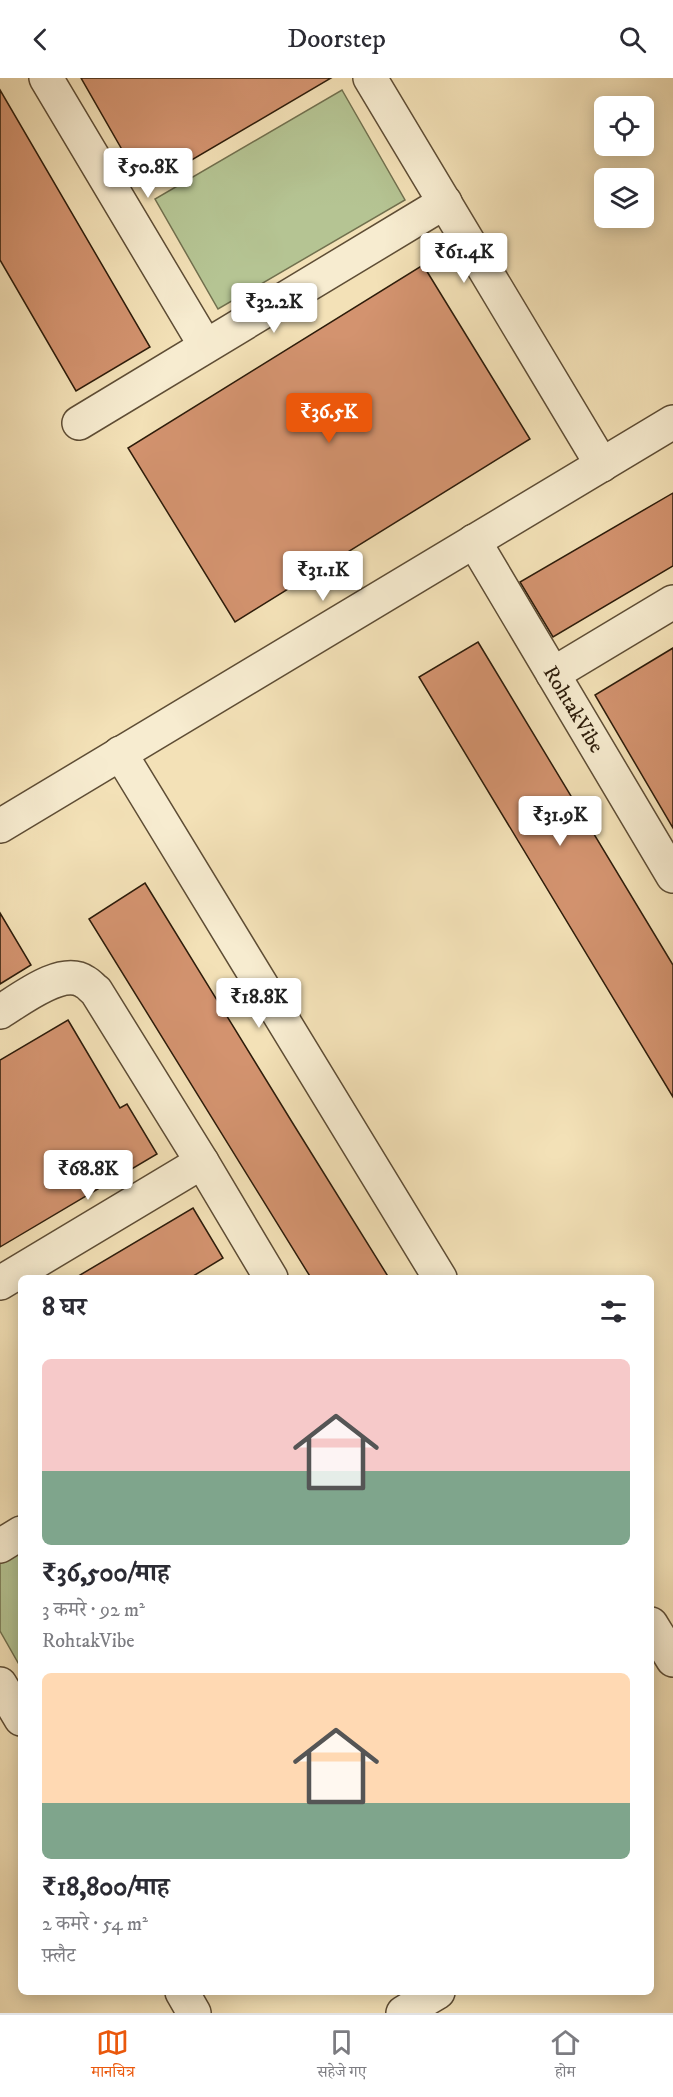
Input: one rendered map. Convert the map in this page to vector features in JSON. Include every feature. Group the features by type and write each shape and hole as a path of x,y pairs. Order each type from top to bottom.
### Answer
{"street":[{"path":"46,78 205,345"},
{"path":"370,78 602,465"},
{"path":"79,423 445,202"},
{"path":"0,826 673,422"},
{"name":"RohtakVibe","path":"474,541 672,872"},
{"path":"553,674 673,602"},
{"path":"120,753 438,1275"},
{"path":"0,1012 51,981 70,978 84,981 96,991 269,1275"},
{"path":"0,1284 202,1162"},
{"path":"0,1546 18,1535"},
{"path":"654,1629 673,1660"},
{"path":"0,1684 18,1714"},
{"path":"184,1995 194,2013"},
{"path":"403,2013 433,1995"}],"green space":[{"path":"342,90 405,200 218,309 155,199"},
{"path":"18,1553 18,1663 0,1631 0,1563"}],"building":[{"path":"81,78 331,78 144,188"},
{"path":"0,90 150,347 76,391 0,260"},
{"path":"423,265 530,439 235,622 128,448"},
{"path":"673,493 673,566 553,637 520,582"},
{"path":"478,642 673,965 673,1097 419,677"},
{"path":"673,648 673,828 595,695"},
{"path":"145,883 387,1275 309,1275 89,919"},
{"path":"0,913 31,965 0,984"},
{"path":"68,1020 120,1108 127,1104 157,1154 0,1247 0,1060"},
{"path":"193,1208 223,1258 195,1275 80,1275"}]}
